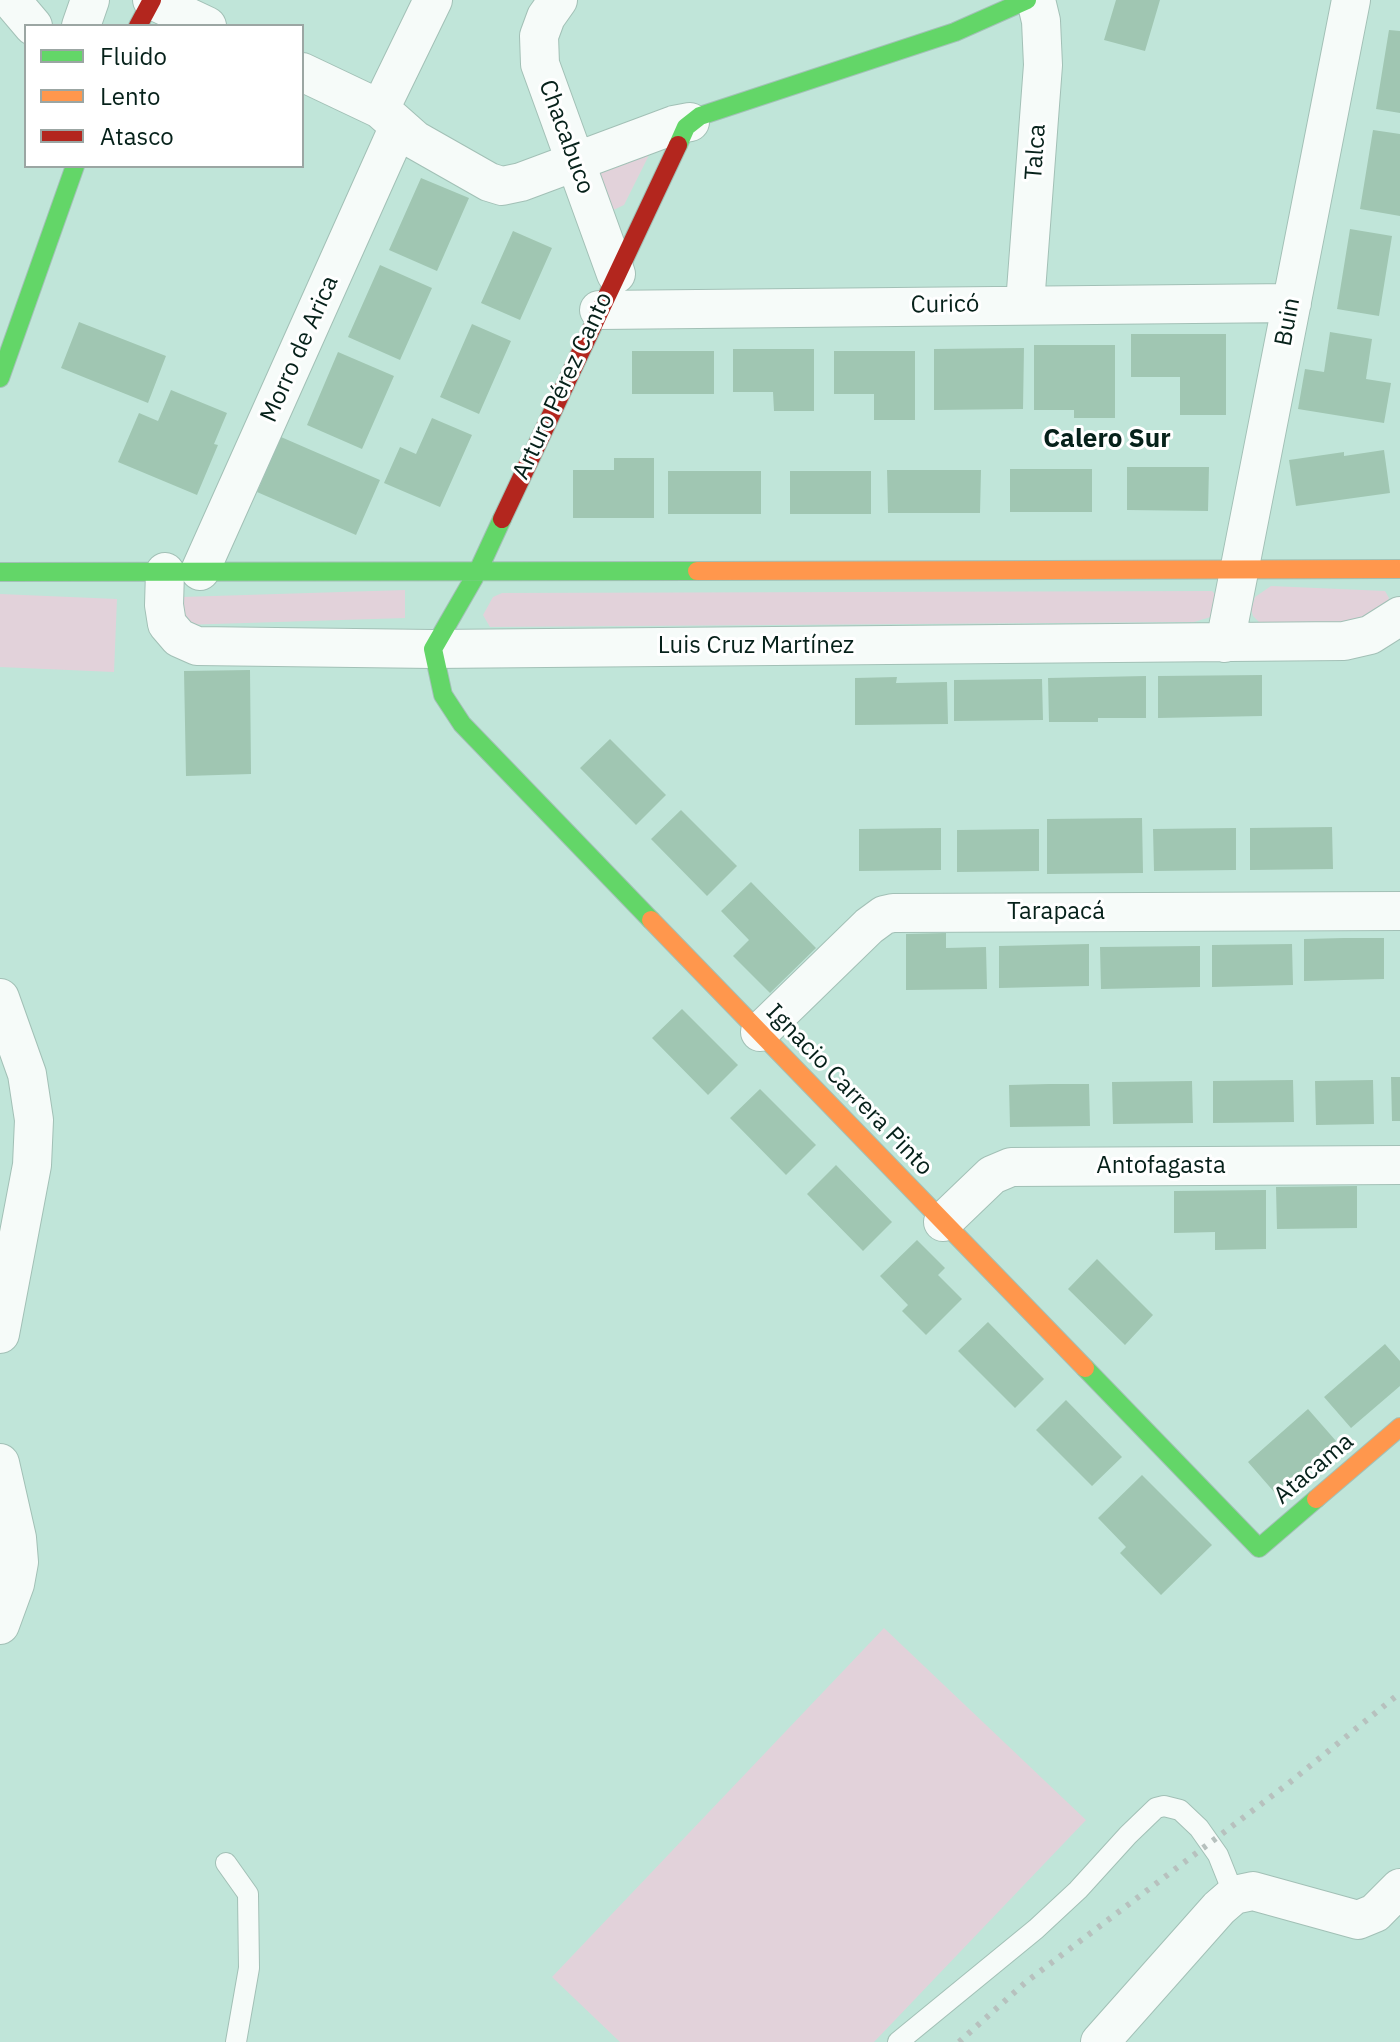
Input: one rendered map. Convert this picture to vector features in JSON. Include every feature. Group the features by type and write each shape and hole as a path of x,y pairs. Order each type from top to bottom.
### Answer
{"street":[{"path":"11,0 31,24"},
{"path":"82,24 90,0"},
{"path":"139,24 152,0 203,24"},
{"name":"Morro de Arica","path":"182,572 390,118 433,0"},
{"name":"Chacabuco","path":"558,0 542,27 538,50 540,64 616,274"},
{"path":"304,73 390,118 415,140 489,182 502,186 521,182 700,116 955,32 1027,0"},
{"name":"Talca","path":"1025,304 1043,65 1041,21 1036,0"},
{"name":"Buin","path":"1225,643 1351,0"},
{"name":"Arturo Pérez Canto","path":"433,649 478,571 690,122"},
{"path":"0,378 6,338 68,175"},
{"name":"Curicó","path":"599,310 1292,303"},
{"path":"0,572 1400,569"},
{"name":"Luis Cruz Martínez","path":"182,572 164,605 167,624 179,638 197,646 433,649 1344,641 1370,635 1400,616"},
{"name":"Ignacio Carrera Pinto","path":"433,649 443,695 462,724 1259,1548"},
{"name":"Tarapacá","path":"760,1032 869,926 893,913 1400,911"},
{"path":"0,998 27,1074 32,1097 34,1143 0,1334"},
{"name":"Antofagasta","path":"943,1222 992,1175 1011,1167 1400,1165"},
{"name":"Atacama","path":"1259,1548 1400,1427"},
{"path":"0,1463 17,1538 19,1562 15,1584 0,1625"},
{"path":"1117,2039 1219,1908 1234,1895 1253,1891 1358,1920 1375,1913 1400,1888"}],"lane":[{"path":"898,2042 1036,1929 1156,1808 1164,1806 1180,1810 1199,1828 1218,1855 1234,1895"},
{"path":"226,1863 248,1894 249,1968 236,2042"}],"shaded area":[{"path":"650,153 624,205 609,212 596,171"},
{"path":"1271,586 1385,591 1389,598 1387,604 1364,623 1261,624 1251,609 1255,597"},
{"path":"405,590 405,618 182,625 181,597"},
{"path":"1212,591 1218,597 1214,616 1194,622 490,627 483,615 493,597 502,593"},
{"path":"0,594 117,599 114,672 0,667"},
{"path":"884,1628 1086,1820 874,2042 620,2042 552,1977"}],"building":[{"path":"1116,0 1160,0 1145,51 1104,40"},
{"path":"1389,30 1400,31 1400,113 1376,109"},
{"path":"1373,130 1400,134 1400,216 1360,209"},
{"path":"421,178 469,198 437,271 389,250"},
{"path":"1350,229 1392,236 1379,316 1337,309"},
{"path":"513,231 552,248 520,320 481,303"},
{"path":"380,265 432,288 400,360 348,337"},
{"path":"79,322 166,356 148,403 61,368"},
{"path":"472,324 511,341 479,414 440,397"},
{"path":"1330,332 1372,339 1366,379 1391,383 1384,423 1298,409 1305,369 1324,372"},
{"path":"1131,334 1226,334 1226,415 1180,415 1180,377 1131,377"},
{"path":"1034,345 1115,345 1115,418 1074,418 1074,410 1034,410"},
{"path":"1024,348 1023,409 934,410 934,349"},
{"path":"733,349 814,349 814,411 774,411 773,392 733,392"},
{"path":"632,351 714,351 714,394 632,394"},
{"path":"834,351 915,351 915,420 874,420 874,394 834,394"},
{"path":"338,352 394,376 362,449 307,425"},
{"path":"171,390 227,413 214,444 218,445 197,495 118,462 139,413 158,421"},
{"path":"432,418 472,435 440,507 384,483 400,447 416,454"},
{"path":"281,437 380,480 356,535 257,492"},
{"path":"1384,450 1390,493 1296,506 1289,460"},
{"path":"614,458 654,458 654,518 573,518 573,470 614,470"},
{"path":"1127,467 1209,467 1208,511 1127,510"},
{"path":"1010,469 1092,469 1092,512 1010,512"},
{"path":"887,470 981,470 980,513 888,513"},
{"path":"668,471 761,471 761,514 668,514"},
{"path":"790,471 871,471 871,514 790,514"},
{"path":"250,670 251,774 186,776 184,671"},
{"path":"1262,675 1262,716 1158,718 1158,676"},
{"path":"1146,676 1146,718 1049,722 1048,678"},
{"path":"897,677 896,683 947,682 948,724 855,725 855,678"},
{"path":"1042,679 1043,720 954,721 954,680"},
{"path":"610,739 666,795 636,825 580,768"},
{"path":"681,810 737,866 707,896 651,839"},
{"path":"1142,818 1143,873 1047,874 1047,819"},
{"path":"1332,827 1333,869 1250,870 1250,828"},
{"path":"941,828 941,870 859,871 859,829"},
{"path":"1236,828 1236,870 1154,871 1153,829"},
{"path":"1039,829 1039,871 957,872 957,830"},
{"path":"751,882 816,948 770,993 733,956 749,940 721,911"},
{"path":"946,933 946,948 986,947 987,989 906,990 906,934"},
{"path":"1384,938 1384,979 1304,981 1304,939"},
{"path":"1089,944 1089,986 999,988 999,946"},
{"path":"1292,944 1293,985 1212,987 1212,945"},
{"path":"1200,946 1200,987 1101,989 1100,947"},
{"path":"682,1009 738,1065 708,1095 652,1038"},
{"path":"1391,1077 1400,1077 1400,1121 1392,1121"},
{"path":"1293,1080 1294,1122 1213,1123 1213,1081"},
{"path":"1373,1080 1374,1124 1316,1125 1315,1081"},
{"path":"1192,1081 1193,1123 1113,1124 1112,1082"},
{"path":"1089,1084 1090,1126 1010,1127 1009,1085"},
{"path":"760,1089 816,1145 786,1175 730,1118"},
{"path":"836,1165 892,1222 863,1251 807,1194"},
{"path":"1357,1186 1357,1228 1277,1229 1276,1187"},
{"path":"1266,1190 1266,1249 1215,1250 1215,1232 1174,1233 1174,1191"},
{"path":"917,1240 945,1268 938,1275 962,1299 926,1335 902,1311 908,1305 880,1276"},
{"path":"1097,1259 1153,1315 1125,1345 1068,1289"},
{"path":"988,1322 1044,1379 1015,1408 958,1351"},
{"path":"1385,1344 1400,1361 1400,1386 1351,1428 1324,1397"},
{"path":"1066,1400 1122,1457 1092,1486 1036,1430"},
{"path":"1308,1409 1336,1441 1275,1493 1248,1462"},
{"path":"1142,1475 1212,1545 1161,1595 1120,1553 1126,1547 1098,1518"}],"railway":[{"path":"959,2042 1026,1982 1289,1783 1400,1693"}],"traffic: fast":[{"path":"678,145 686,127 700,116 955,32 1027,0"},
{"path":"0,378 74,168"},
{"path":"502,519 478,571 433,649 443,695 462,724 651,920"},
{"path":"0,572 697,571"},
{"path":"1085,1368 1259,1548 1316,1499"}],"traffic: slow":[{"path":"697,571 1400,569"},
{"path":"651,920 1085,1368"},
{"path":"1316,1499 1400,1427"}],"traffic: jam":[{"path":"139,24 152,0"},
{"path":"502,519 678,145"}],"district":[{"name":"Calero Sur","path":"1107,439"}]}
